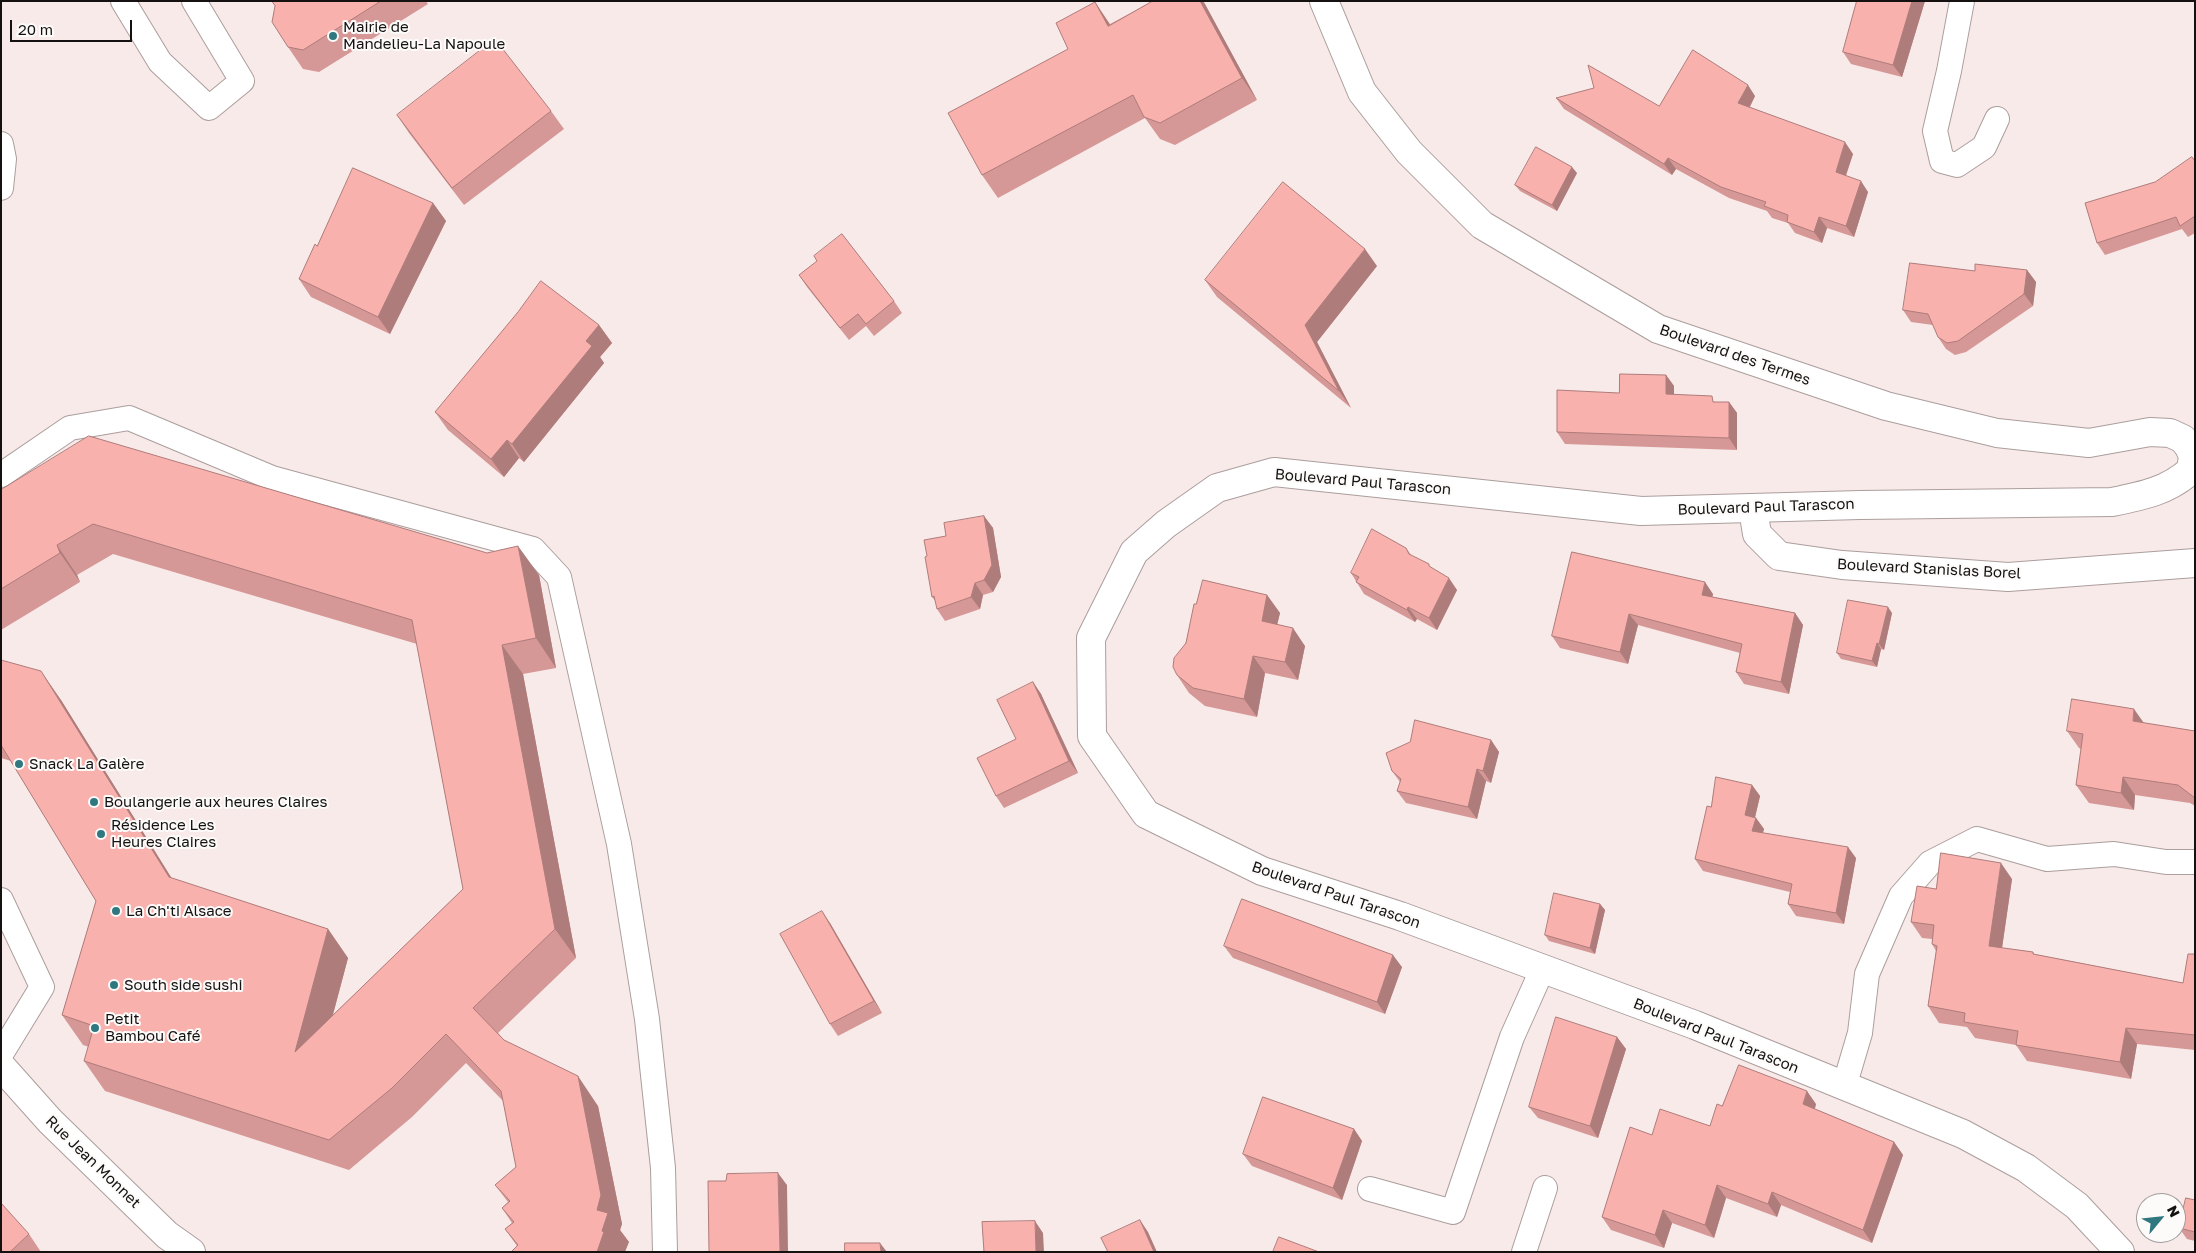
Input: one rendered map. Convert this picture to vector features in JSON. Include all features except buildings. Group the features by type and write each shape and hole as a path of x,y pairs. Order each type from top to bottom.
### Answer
{"street":[{"name":"Boulevard des Termes","path":"1324,1 1362,92 1409,152 1482,225 1658,329 1886,406 1997,433 2089,443 2150,432 2170,433 2192,445"},
{"name":"Boulevard Paul Tarascon","path":"2120,1252 2077,1206 2026,1168 1964,1134 1844,1087 1695,1025 1400,916 1262,872 1146,814 1092,736 1091,638 1134,552 1166,524 1217,488 1274,472 1641,511 1753,509 1860,504 2112,502 2149,495 2180,480 2192,470 2192,445"},
{"name":"Boulevard Stanislas Borel","path":"1753,509 1757,534 1779,556 1842,565 2008,576 2195,563"},
{"name":"Rue Jean Monnet","path":"1,1066 50,1121 168,1234 191,1252"}],"lane":[{"path":"123,1 160,62 209,108 242,81 194,1"},
{"path":"1962,1 1949,72 1935,131 1942,160 1957,166 1984,147 1997,119"},
{"path":"1,144 4,159 1,188"},
{"path":"1,475 70,428 129,418 272,478 533,549 559,577 619,844 648,1019 663,1168 665,1252"},
{"path":"1844,1087 1860,1033 1867,974 1901,896 1930,863 1977,839 2047,860 2114,854 2166,862 2195,862"},
{"path":"1,900 42,987 1,1054"},
{"path":"1370,1189 1453,1212 1512,1037 1542,970"},
{"path":"1524,1252 1545,1188"}],"place":[{"name":"Mairie de Mandelieu-La Napoule","path":"333,36"},
{"name":"Snack La Galère","path":"19,764"},
{"name":"Boulangerie aux heures Claires","path":"94,802"},
{"name":"Résidence Les Heures Claires","path":"101,834"},
{"name":"La Ch'ti Alsace","path":"116,911"},
{"name":"South side sushi","path":"114,985"},
{"name":"Petit Bambou Café","path":"95,1028"}]}
